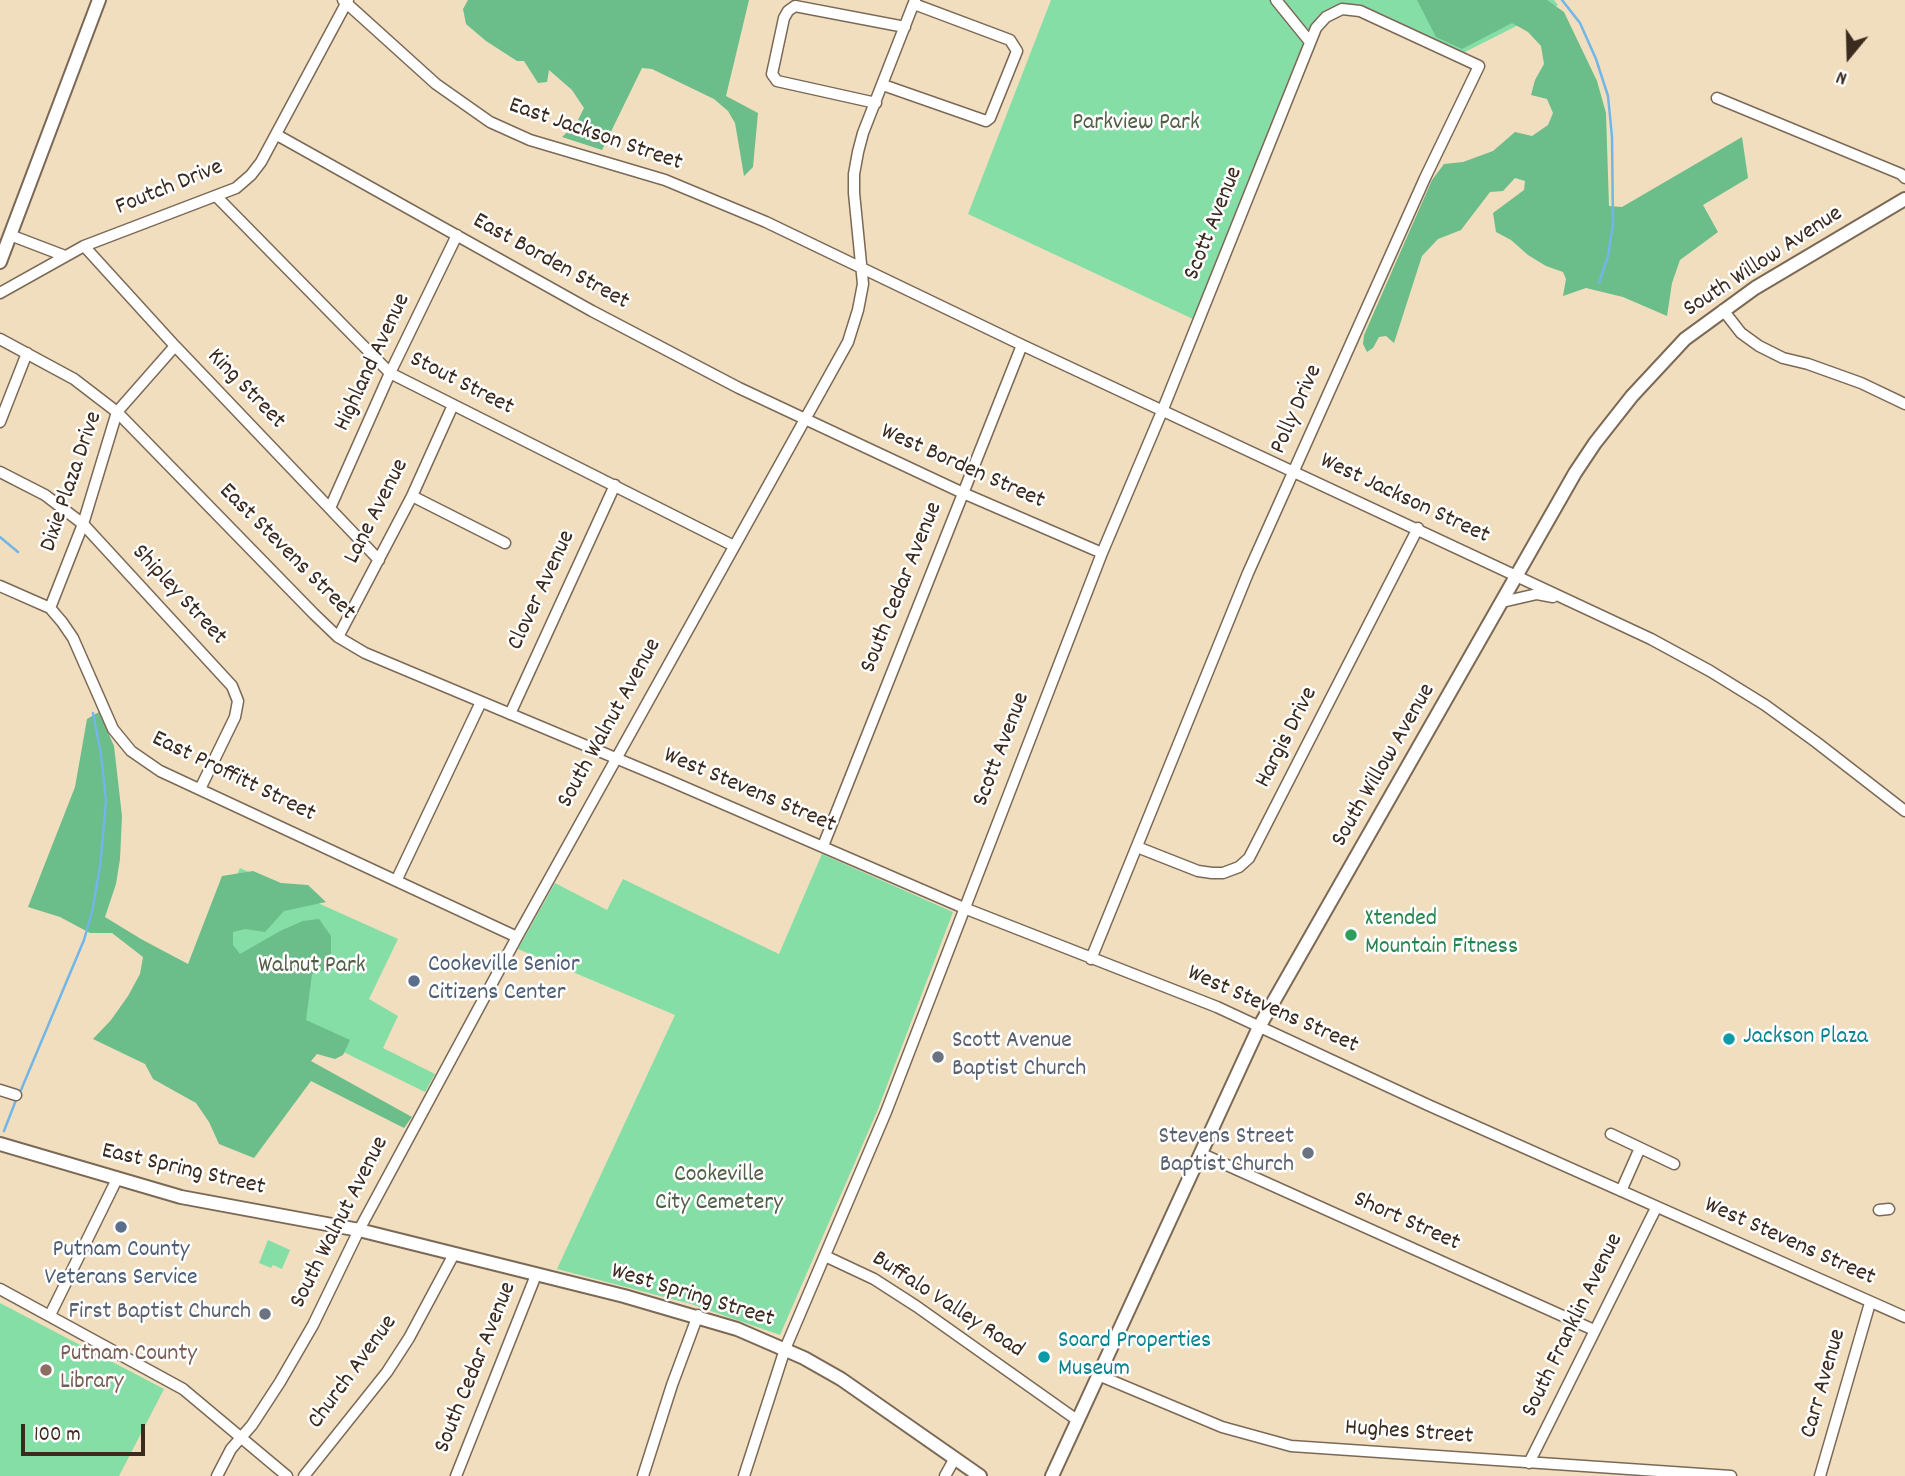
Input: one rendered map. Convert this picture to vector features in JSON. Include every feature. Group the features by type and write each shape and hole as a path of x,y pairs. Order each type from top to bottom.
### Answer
{"main road":[{"path":"0,262 99,0"},
{"name":"South Willow Avenue","path":"1052,1476 1259,1027 1575,473 1595,443 1632,396 1685,339 1759,286 1905,199"},
{"name":"East Spring Street","path":"0,1144 117,1180 209,1203 359,1230"},
{"name":"West Spring Street","path":"359,1230 698,1315 737,1329 785,1349 856,1388 980,1476"}],"street":[{"path":"1276,0 1310,42"},
{"name":"Foutch Drive","path":"0,293 84,246 236,188 251,175 277,135 346,1"},
{"name":"East Jackson Street","path":"346,1 436,84 490,122 530,139 665,180 862,266"},
{"path":"883,85 986,121 990,118 1017,51 1010,40 915,2"},
{"name":"South Walnut Avenue","path":"217,1476 231,1449 242,1438 280,1382 313,1325 359,1230 517,937 834,369 854,326 863,284 854,174 863,133 915,2"},
{"path":"876,103 777,81 772,74 784,18 795,6 905,27"},
{"name":"Polly Drive","path":"1091,959 1248,573 1425,178 1479,66 1360,11 1342,9 1325,17 1310,42"},
{"name":"Scott Avenue","path":"744,1476 785,1349 901,1073 1102,553 1163,409 1310,42"},
{"path":"1717,98 1901,174 1905,178"},
{"name":"East Borden Street","path":"277,135 602,317 805,420"},
{"name":"Stout Street","path":"216,196 390,373 734,547"},
{"name":"Highland Avenue","path":"330,508 390,373 457,235"},
{"path":"10,236 65,256"},
{"name":"King Street","path":"84,246 174,346 379,560"},
{"name":"West Jackson Street","path":"862,266 1022,345 1651,639 1721,678 1816,741 1905,811"},
{"path":"1723,310 1741,333 1759,346 1783,358 1848,377 1905,404"},
{"name":"East Stevens Street","path":"0,339 74,379 117,412 338,637 365,653 616,758"},
{"name":"South Cedar Avenue","path":"823,846 1022,345"},
{"name":"Dixie Plaza Drive","path":"50,608 83,524 117,412 174,346"},
{"path":"0,422 27,353"},
{"name":"Lane Avenue","path":"338,637 412,496 453,405"},
{"name":"West Borden Street","path":"805,420 1102,553"},
{"name":"Shipley Street","path":"0,472 45,495 83,524 232,686 238,701 235,717 200,789"},
{"name":"Clover Avenue","path":"510,714 615,485"},
{"path":"412,496 505,543"},
{"name":"Hargis Drive","path":"1137,847 1198,871 1212,873 1223,873 1239,867 1249,858 1418,528"},
{"name":"East Proffitt Street","path":"0,586 50,608 73,638 113,729 131,751 160,771 517,937"},
{"path":"1502,602 1537,594 1566,599"},
{"path":"397,880 481,702"},
{"name":"West Stevens Street","path":"616,758 964,908 1217,1007 1656,1208 1905,1317"},
{"path":"0,1090 16,1095"},
{"path":"1611,1134 1674,1164"},
{"path":"1620,1191 1640,1148"},
{"name":"Short Street","path":"1200,1153 1594,1331"},
{"path":"50,1315 117,1180"},
{"name":"South Franklin Avenue","path":"1529,1463 1656,1208"},
{"name":"Church Avenue","path":"304,1476 387,1372 409,1338 454,1254"},
{"name":"Buffalo Valley Road","path":"825,1256 874,1279 921,1309 1077,1420"},
{"name":"South Cedar Avenue","path":"456,1476 536,1275"},
{"path":"0,1289 183,1388 287,1476"},
{"name":"Carr Avenue","path":"1821,1476 1870,1303"},
{"path":"643,1476 698,1315"},
{"name":"Hughes Street","path":"1097,1375 1222,1427 1291,1446 1529,1463 1562,1471 1731,1476"},
{"path":"945,1476 955,1458"}],"green space":[{"path":"468,0 749,0 726,96 758,113 753,167 744,176 735,123 728,111 714,99 652,69 642,68 602,150 562,137 576,124 584,108 572,90 549,70 547,82 538,83 524,61 517,61 466,24 463,9"},
{"name":"Parkview Park","path":"1051,0 1554,0 1558,5 1463,53 1363,8 1343,4 1324,11 1310,26 1193,319 968,214"},
{"path":"1417,0 1547,0 1564,12 1597,81 1606,113 1609,206 1622,207 1742,137 1748,178 1703,205 1718,232 1680,260 1672,283 1667,316 1623,297 1586,288 1563,296 1566,279 1563,272 1546,266 1496,232 1493,213 1524,190 1525,181 1515,178 1503,191 1490,192 1461,230 1438,239 1422,256 1394,343 1386,336 1379,337 1373,348 1367,352 1363,344 1364,335 1432,180 1444,164 1463,162 1493,151 1515,132 1532,136 1548,125 1553,113 1547,99 1531,95 1535,80 1544,64 1541,46 1528,32 1512,23 1462,49 1436,37"},
{"path":"99,712 114,746 122,816 116,884 105,917 188,964 222,876 253,871 281,883 308,885 326,902 284,911 265,932 245,929 233,932 233,945 240,954 282,930 303,921 319,919 331,936 331,956 325,970 312,974 306,1020 350,1040 343,1055 335,1059 317,1054 311,1061 412,1117 404,1128 311,1081 254,1158 219,1144 196,1103 153,1079 145,1064 93,1039 128,996 140,974 143,957 112,933 90,933 60,917 28,907 75,787 87,719"},
{"name":"Cookeville City Cemetery","path":"822,854 953,912 878,1109 780,1335 691,1304 557,1269 675,1015 518,949 555,883 607,910 623,879 779,954"},
{"name":"Walnut Park","path":"240,868 398,939 369,999 398,1016 383,1048 435,1074 425,1092 191,977"},
{"path":"268,1240 290,1250 282,1269 259,1263"},
{"path":"0,1303 164,1389 119,1476 0,1476"}],"waterway":[{"path":"1562,0 1580,23 1608,96 1612,137 1613,225 1608,256 1599,283"},
{"path":"0,537 18,552"},
{"path":"21,1090 84,940 92,912 100,867 106,801 93,713"},
{"path":"4,1131 16,1100"}],"place":[{"name":"Xtended Mountain Fitness","path":"1351,935"},
{"name":"Cookeville Senior Citizens Center","path":"414,981"},
{"name":"Jackson Plaza","path":"1729,1039"},
{"name":"Scott Avenue Baptist Church","path":"938,1057"},
{"name":"Stevens Street Baptist Church","path":"1308,1153"},
{"name":"Putnam County Veterans Service","path":"121,1227"},
{"name":"First Baptist Church","path":"265,1314"},
{"name":"Soard Properties Museum","path":"1044,1357"},
{"name":"Putnam County Library","path":"46,1370"}]}
